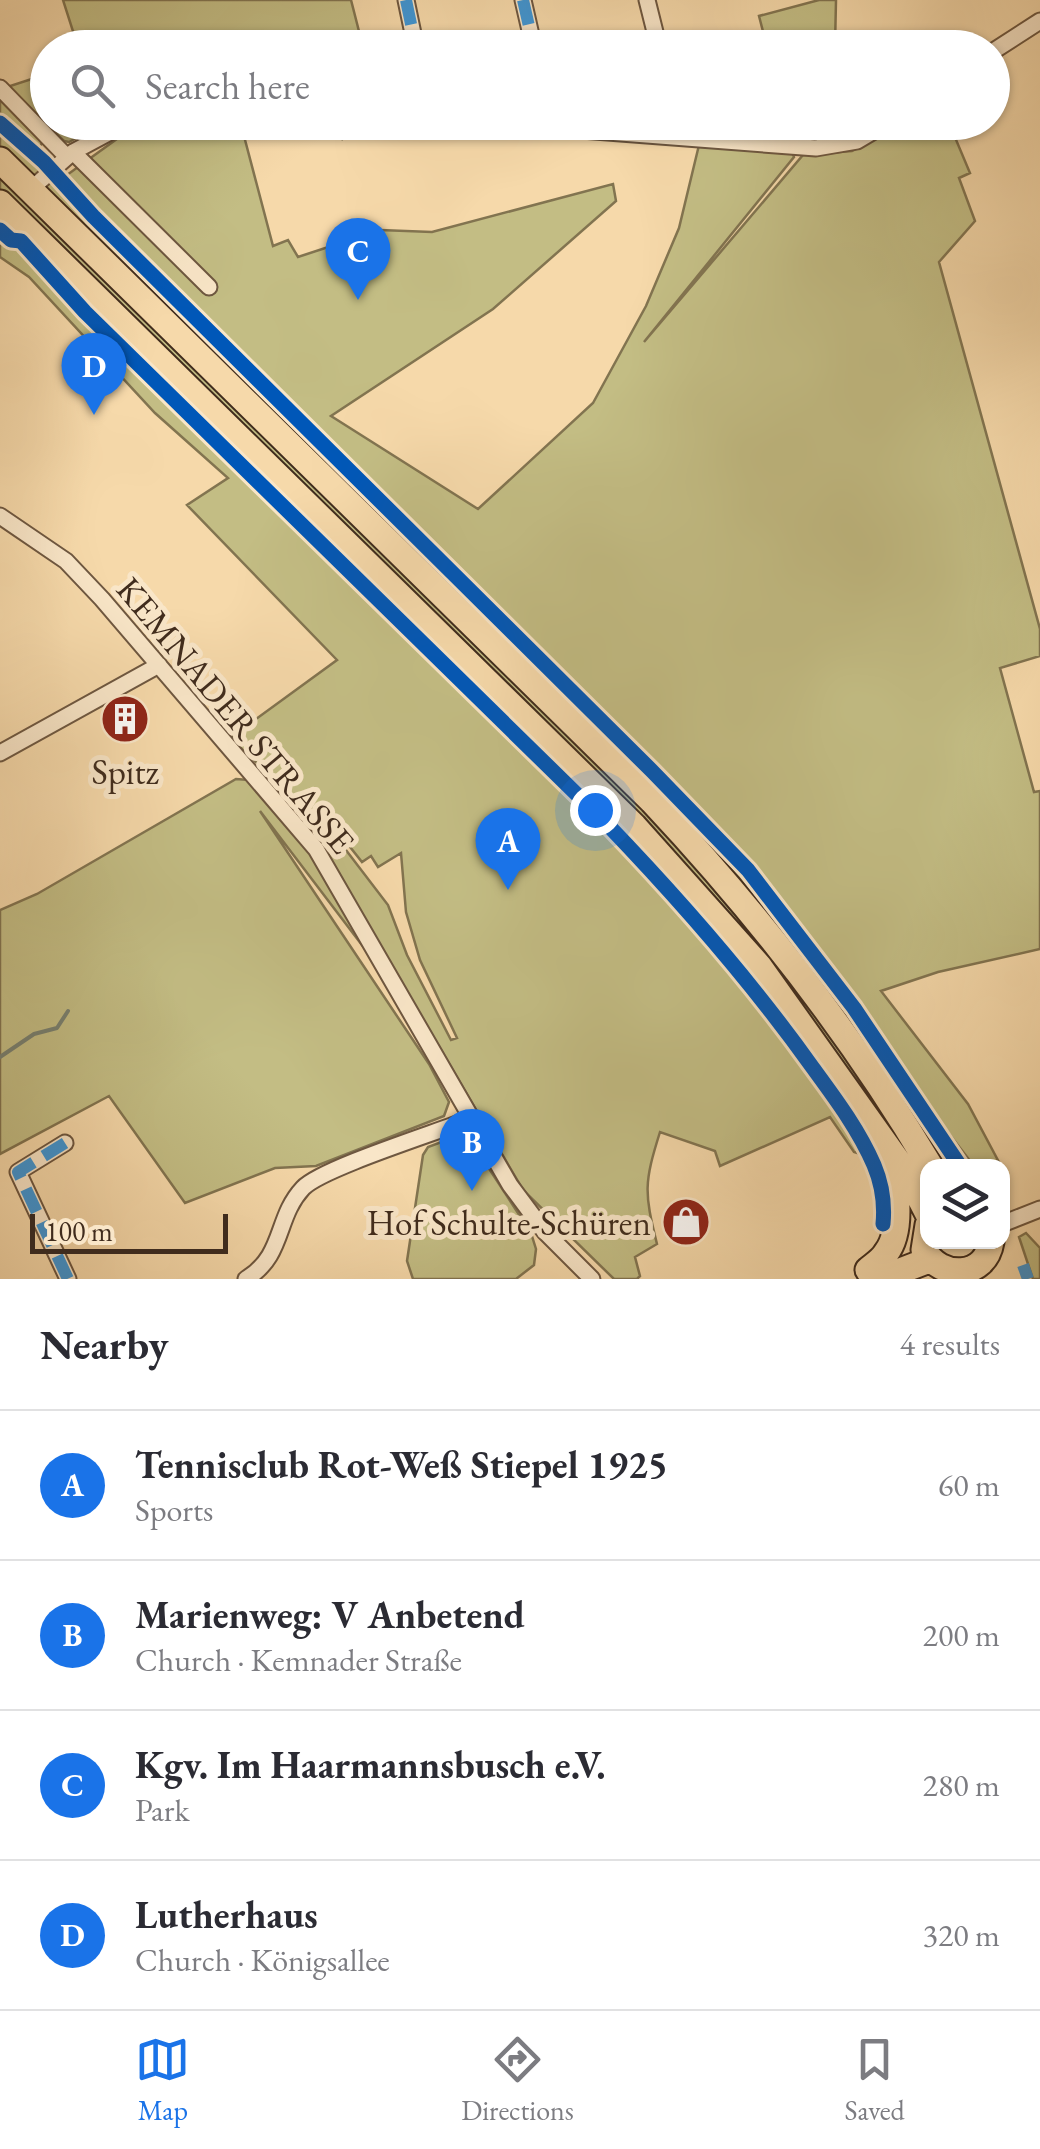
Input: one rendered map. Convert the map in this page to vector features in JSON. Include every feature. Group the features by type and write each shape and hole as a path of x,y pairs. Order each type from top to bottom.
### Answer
{"main road":[{"path":"0,160 652,800 706,858 835,1017 926,1159"},
{"path":"0,203 634,826 760,966 909,1177 920,1198"},
{"path":"866,1276 887,1252 894,1224 894,1178 887,1148"},
{"path":"866,1276 920,1249"},
{"path":"930,1249 946,1272 967,1273 984,1262 989,1249"}],"street":[{"path":"406,0 412,30"},
{"path":"523,0 530,30"},
{"path":"646,0 654,30"},
{"path":"1010,40 1040,21"},
{"path":"0,88 30,116"},
{"path":"55,140 209,287"},
{"path":"30,190 70,154 96,140"},
{"path":"765,140 827,147 860,140"},
{"name":"KEMNADER STRASSE","path":"0,516 66,561 316,849 470,1119 528,1210 592,1279"},
{"path":"0,753 158,665"},
{"path":"246,1279 272,1257 292,1203 311,1180 470,1119"},
{"path":"65,1144 18,1172 68,1279"},
{"path":"1010,1221 1040,1209"}],"shaded area":[{"path":"63,0 351,0 359,30 73,30"},
{"path":"819,0 836,0 835,30 763,30 759,16"},
{"path":"30,80 30,109 7,87"},
{"path":"0,92 30,123 30,140 44,140 37,150 67,175 116,140 245,140 273,246 288,240 298,257 380,230 432,232 613,184 616,201 493,309 331,416 478,509 593,403 646,306 679,228 699,145 792,152 794,157 644,342 803,155 852,151 873,140 956,140 970,173 959,178 975,221 939,262 1040,629 1040,656 1000,668 1034,792 1040,791 1040,949 938,972 881,991 968,1104 997,1159 969,1159 909,1082 840,1106 863,1155 854,1152 830,1117 720,1166 715,1151 660,1132 648,1188 657,1244 635,1257 640,1276 637,1279 614,1279 523,1190 438,1045 260,811 429,1064 449,1102 444,1116 316,1166 275,1168 185,1203 109,1096 0,1154 0,910 37,894 236,779 249,780 302,839 336,837 388,905 407,955 451,1040 457,1038 420,960 406,912 401,853 378,867 371,856 362,862 323,813 316,818 230,738 337,660 187,505 228,478 155,413 29,277 0,257"},
{"path":"452,1138 471,1141 531,1233 536,1249 534,1265 516,1279 413,1279 407,1261 423,1155 428,1147"},
{"path":"1026,1233 1040,1248 1040,1279 1033,1279 1019,1237"}],"waterway":[{"path":"0,1057 34,1034 57,1028 68,1011"}],"marked path":[{"path":"406,0 412,30"},
{"path":"523,0 530,30"},
{"path":"65,1143 18,1172 68,1279"},
{"path":"1023,1265 1028,1279"}],"cycle path":[{"path":"0,123 44,162 93,216 748,870 854,1008 955,1159"},
{"path":"0,230 11,240 21,241 85,312 606,823 688,911 765,1004 854,1127 879,1179 883,1224"}],"place":[{"name":"Kgv. Im Haarmannsbusch e.V.","path":"358,300"},
{"name":"Lutherhaus","path":"94,415"},
{"name":"Spitz","path":"125,719"},
{"name":"Tennisclub Rot-Weß Stiepel 1925","path":"508,890"},
{"name":"Marienweg: V Anbetend","path":"472,1191"},
{"name":"Hof Schulte-Schüren","path":"686,1222"}]}
